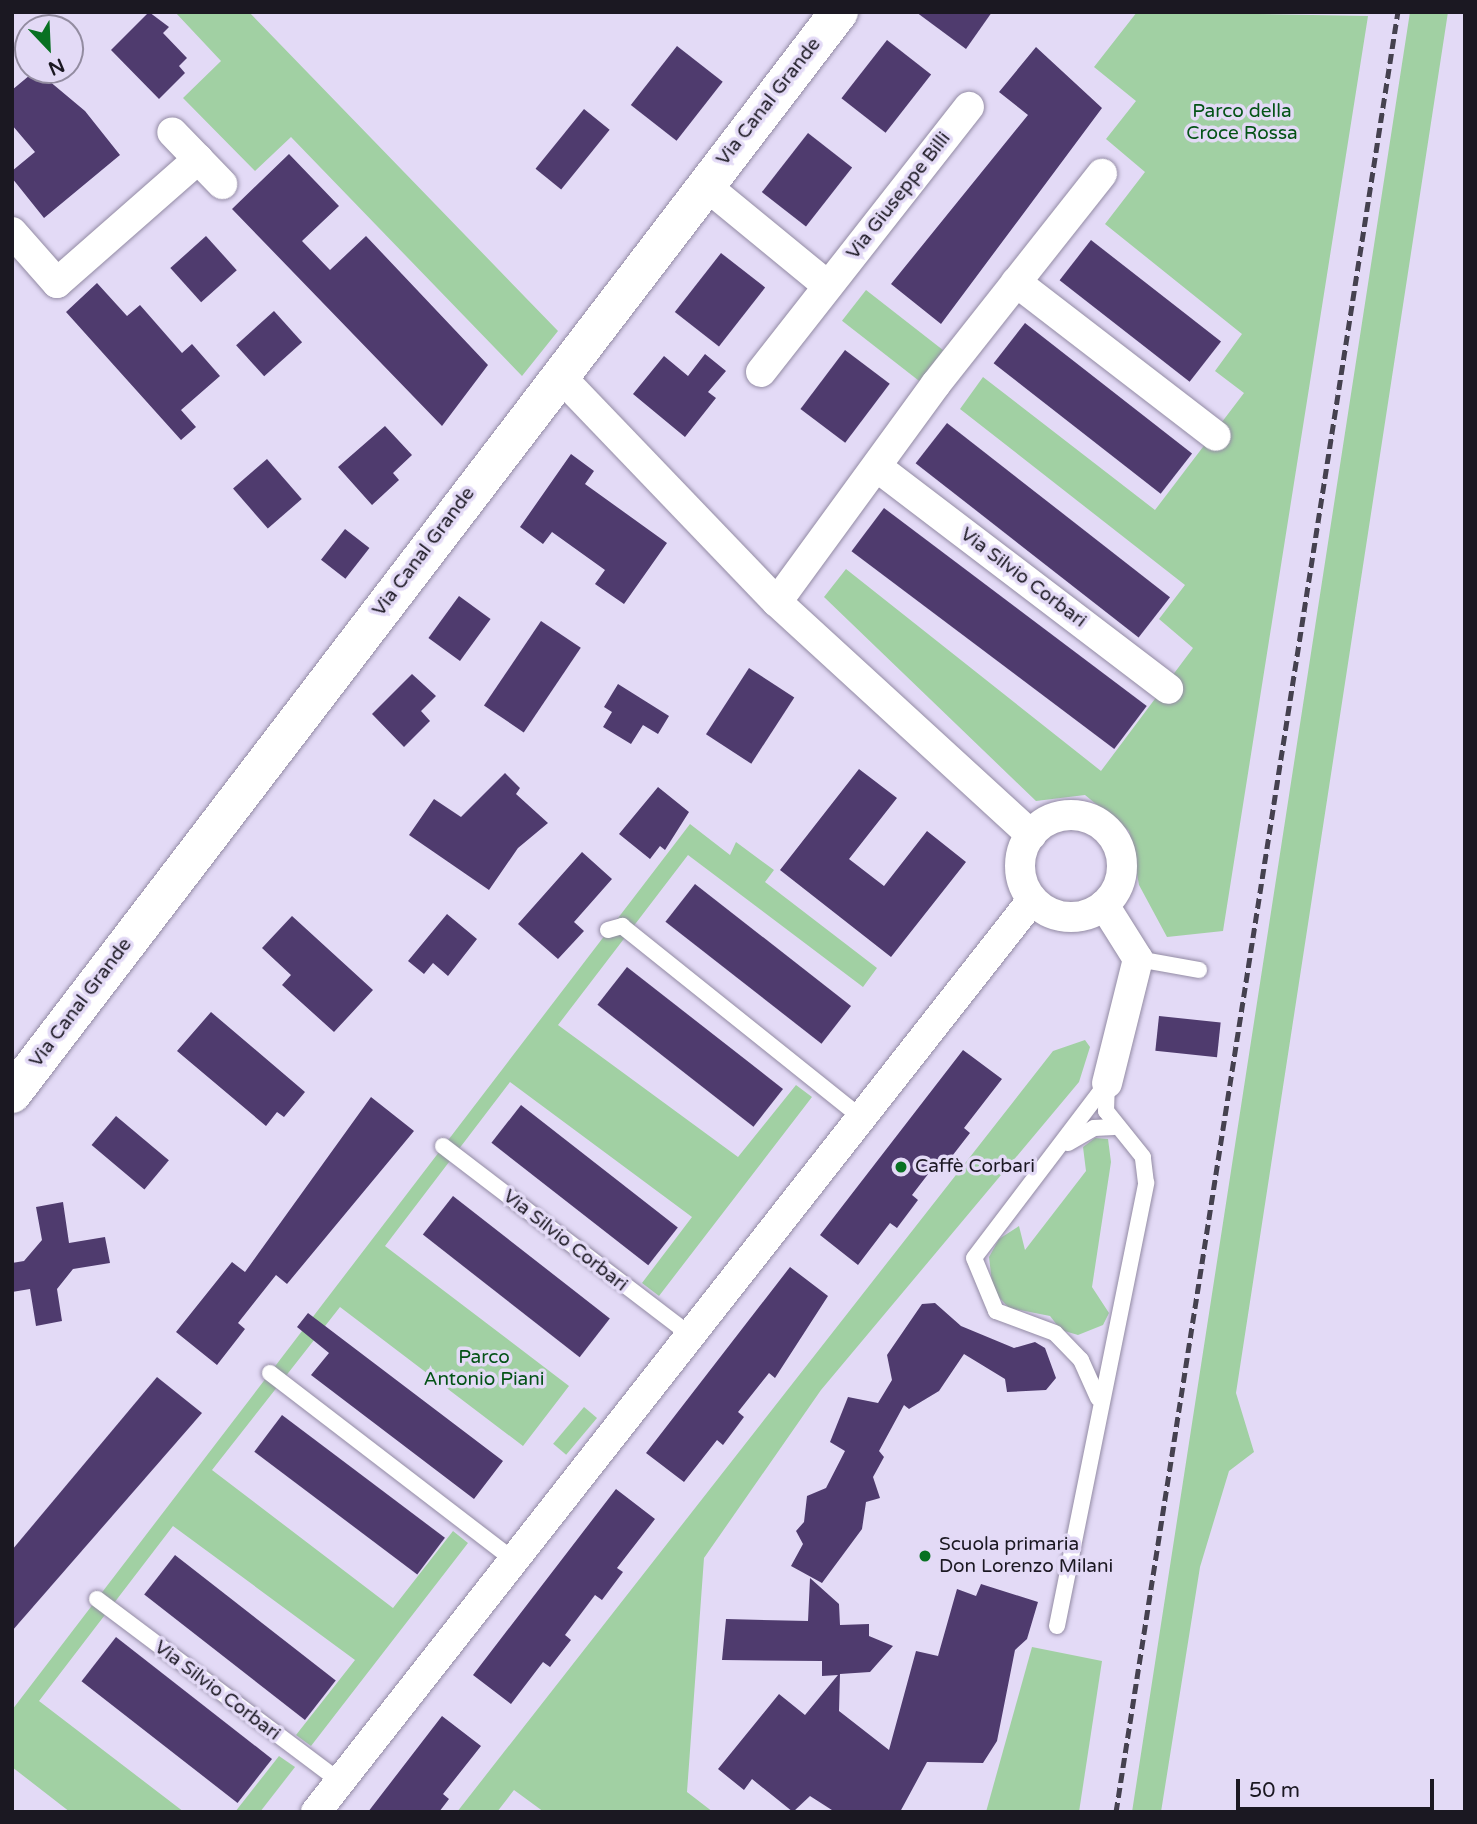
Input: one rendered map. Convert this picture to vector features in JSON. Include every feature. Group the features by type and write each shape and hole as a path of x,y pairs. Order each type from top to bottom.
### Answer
{"main road":[{"name":"Via Canal Grande","path":"12,1094 839,12"}],"street":[{"name":"Via Giuseppe Billi","path":"761,372 969,107"},
{"path":"172,132 222,184"},
{"path":"12,232 57,283 198,159"},
{"path":"778,602 1016,282 1102,174"},
{"path":"705,185 828,286"},
{"path":"1016,282 1216,436"},
{"path":"559,375 778,602 1031,835"},
{"name":"Via Silvio Corbari","path":"877,467 1168,689"},
{"path":"1070,816 1110,833 1120,878 1104,905 1075,917 1032,900 1020,861 1031,835 1070,816"},
{"path":"316,1812 858,1115 1032,900"},
{"path":"1104,905 1138,959 1107,1083"}],"lane":[{"path":"608,930 622,926 858,1115"},
{"path":"1138,959 1199,970"},
{"path":"1057,1626 1082,1525 1098,1398 1146,1182 1143,1157 1114,1126 1106,1111 1107,1083"},
{"path":"1098,1398 1082,1360 1055,1333 996,1311 974,1258 1062,1147 1107,1083"},
{"path":"1062,1147 1094,1128 1114,1126"},
{"name":"Via Silvio Corbari","path":"443,1146 688,1333"},
{"path":"270,1373 512,1559"},
{"name":"Via Silvio Corbari","path":"97,1599 339,1781"}],"green space":[{"path":"175,12 249,12 558,331 522,376 291,137 255,171 183,98 221,61"},
{"name":"Parco della Croce Rossa","path":"1137,12 1368,16 1223,931 1167,937 1139,885 1129,831 1085,795 1036,801 824,597 846,569 1101,771 1193,648 1159,619 1185,585 960,409 983,377 1155,510 1244,393 1215,371 1242,334 1105,224 1145,172 1106,139 1136,101 1094,67"},
{"path":"1410,12 1448,12 1236,1393 1254,1452 1229,1471 1200,1567 1161,1812 1132,1812"},
{"path":"866,290 943,350 919,381 842,321"},
{"name":"Parco Antonio Piani","path":"690,824 730,855 736,842 774,870 765,882 877,968 863,987 688,855 558,1025 738,1157 796,1085 812,1097 659,1296 642,1283 692,1217 510,1082 385,1246 569,1386 523,1446 340,1307 212,1470 393,1608 453,1531 468,1543 311,1746 296,1735 355,1660 173,1526 39,1701 184,1812 70,1812 12,1767 12,1710"},
{"path":"1085,1040 1090,1047 1079,1082 821,1390 704,1558 687,1792 713,1812 544,1812 514,1790 497,1812 457,1812 1053,1051"},
{"path":"1095,1138 1108,1139 1111,1162 1092,1287 1109,1313 1103,1325 1078,1335 1061,1330 1050,1316 1009,1308 993,1291 989,1257 999,1239 1019,1226 1025,1250 1086,1171 1083,1147"},
{"path":"584,1407 597,1418 566,1455 553,1444"},
{"path":"1032,1647 1102,1661 1079,1812 986,1812"},
{"path":"279,1756 295,1767 260,1812 235,1812"}],"building":[{"path":"149,12 169,27 163,33 187,58 179,66 185,73 159,99 111,50"},
{"path":"916,12 992,12 966,49"},
{"path":"887,40 931,74 886,133 841,98"},
{"path":"677,46 723,82 677,141 631,105"},
{"path":"1036,47 1102,108 941,324 891,284 1028,115 999,92"},
{"path":"19,84 53,84 85,111 120,155 44,218 12,178 12,171 35,152 12,125 12,90"},
{"path":"584,109 610,130 561,190 536,169"},
{"path":"808,133 852,167 806,227 762,192"},
{"path":"289,154 339,206 302,241 330,270 366,236 488,365 442,426 232,209"},
{"path":"206,236 237,270 201,302 170,268"},
{"path":"1091,240 1221,342 1190,382 1060,280"},
{"path":"721,253 765,287 719,347 675,312"},
{"path":"97,283 127,316 140,305 182,353 192,344 220,376 181,410 196,427 181,440 66,312"},
{"path":"274,311 302,342 264,376 236,345"},
{"path":"1025,323 1192,454 1161,494 994,363"},
{"path":"845,350 890,384 845,443 800,409"},
{"path":"705,354 726,371 708,392 716,398 685,437 633,394 664,356 688,376"},
{"path":"947,423 1170,597 1139,637 916,463"},
{"path":"385,426 412,455 393,473 399,480 372,505 338,467"},
{"path":"571,454 594,471 585,484 667,543 624,604 595,584 605,570 552,532 543,544 520,527"},
{"path":"267,459 302,499 268,529 233,489"},
{"path":"884,508 1147,706 1114,749 852,551"},
{"path":"345,529 369,548 345,579 321,560"},
{"path":"459,596 491,619 460,661 428,638"},
{"path":"541,621 581,648 524,732 484,706"},
{"path":"749,668 794,697 751,764 706,734"},
{"path":"412,674 436,696 421,711 430,721 404,747 372,714"},
{"path":"618,684 669,716 658,734 643,725 631,744 603,727 612,712 604,707"},
{"path":"859,769 897,798 849,859 884,886 927,831 966,862 891,957 780,870"},
{"path":"505,773 520,788 516,794 548,823 518,848 489,890 409,835 434,799 461,817"},
{"path":"658,787 689,812 665,850 660,846 650,859 619,834"},
{"path":"582,852 612,879 574,922 584,931 558,959 518,924"},
{"path":"695,884 851,1006 821,1044 665,922"},
{"path":"447,914 477,939 448,976 433,963 424,974 408,961"},
{"path":"292,916 373,990 334,1032 282,985 291,975 262,948"},
{"path":"627,967 783,1089 753,1127 597,1005"},
{"path":"211,1012 305,1092 284,1117 277,1112 266,1126 177,1051"},
{"path":"1159,1016 1221,1022 1217,1057 1155,1051"},
{"path":"963,1050 1002,1079 964,1128 970,1133 949,1160 942,1156 912,1195 918,1200 897,1228 890,1223 858,1265 820,1235"},
{"path":"371,1097 414,1131 287,1284 276,1275 238,1323 245,1329 217,1365 176,1332 232,1262 245,1272"},
{"path":"521,1105 678,1228 648,1265 491,1143"},
{"path":"116,1116 169,1160 144,1189 92,1145"},
{"path":"453,1196 610,1319 580,1357 423,1235"},
{"path":"63,1202 69,1243 105,1237 110,1263 73,1269 57,1289 62,1321 36,1326 30,1289 12,1292 12,1263 24,1261 42,1240 36,1207"},
{"path":"790,1267 828,1296 775,1378 769,1373 738,1412 744,1417 723,1445 717,1440 684,1482 646,1453"},
{"path":"935,1303 961,1326 1014,1348 1035,1342 1045,1348 1056,1378 1046,1390 1007,1392 1005,1379 964,1354 939,1391 909,1409 904,1405 879,1451 884,1457 873,1477 880,1498 866,1502 862,1529 822,1583 791,1566 803,1544 796,1531 804,1522 807,1496 826,1488 845,1451 830,1442 848,1397 878,1403 892,1380 887,1355 922,1304"},
{"path":"308,1313 503,1461 474,1499 311,1375 329,1353 297,1327"},
{"path":"157,1377 202,1413 12,1631 12,1550"},
{"path":"282,1415 445,1538 417,1575 254,1452"},
{"path":"616,1489 655,1519 617,1568 623,1572 602,1600 595,1595 565,1635 571,1640 550,1667 543,1662 511,1704 473,1675"},
{"path":"175,1555 336,1681 305,1720 144,1594"},
{"path":"810,1578 839,1604 840,1625 869,1624 869,1636 893,1646 870,1672 840,1674 839,1711 889,1750 916,1651 938,1656 957,1589 976,1596 981,1584 1038,1602 1027,1639 1015,1650 997,1741 983,1763 927,1762 900,1812 835,1812 810,1796 793,1812 752,1779 744,1790 718,1769 779,1694 805,1715 838,1675 822,1676 822,1661 722,1660 726,1619 808,1621"},
{"path":"116,1637 272,1759 238,1803 82,1681"},
{"path":"442,1716 481,1746 443,1794 449,1799 439,1812 368,1812"}],"railway":[{"path":"1116,1812 1398,12"}],"place":[{"name":"Caffè Corbari","path":"901,1167"},
{"name":"Scuola primaria Don Lorenzo Milani","path":"925,1556"}]}
